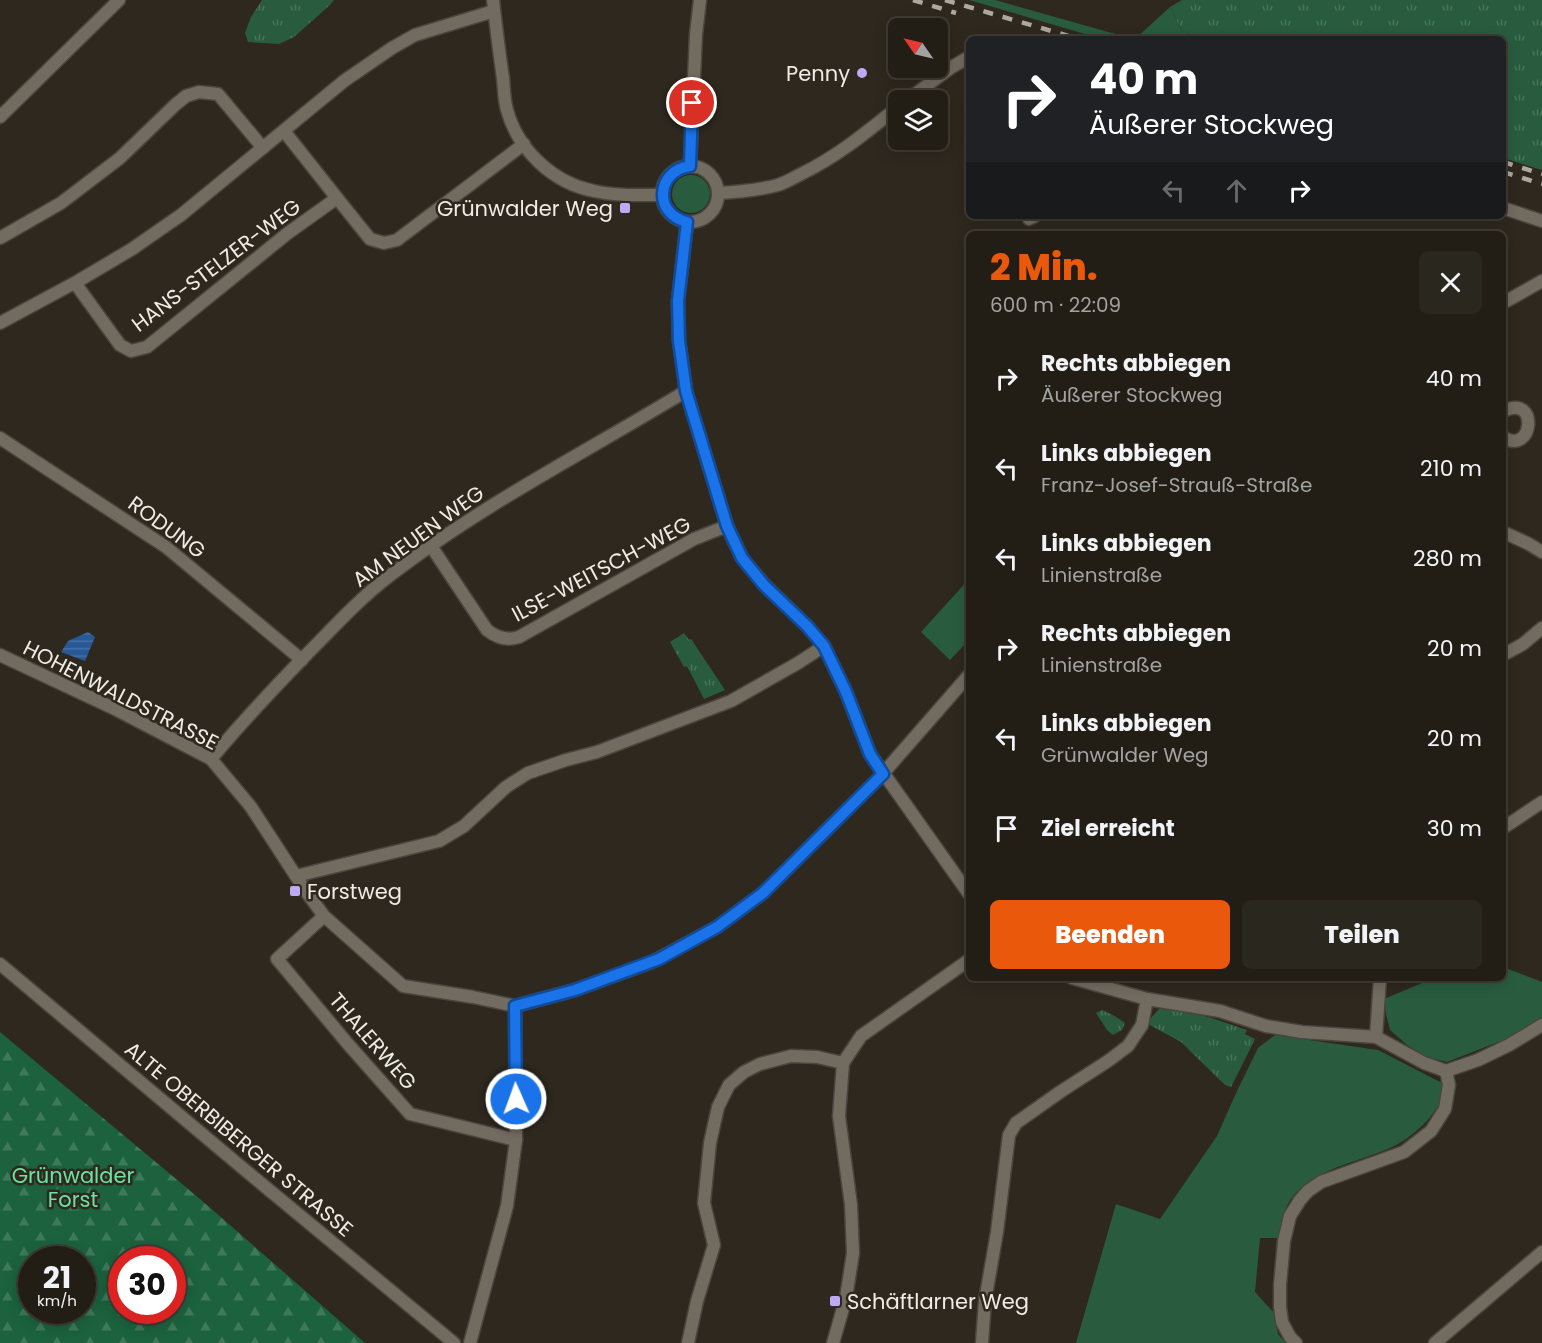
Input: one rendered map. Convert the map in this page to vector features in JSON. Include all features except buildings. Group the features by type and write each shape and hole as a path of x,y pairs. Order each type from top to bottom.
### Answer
{"street":[{"path":"0,117 119,0"},
{"path":"690,166 695,45 700,0"},
{"path":"0,323 132,249 181,215 344,81 392,48 415,35 493,6 507,110 530,151 558,178 576,186 595,192 663,195"},
{"path":"921,90 966,59"},
{"path":"0,238 61,203 111,165 186,96 199,92 218,94 263,148"},
{"path":"718,193 738,192 779,184 798,176 851,145 888,115"},
{"path":"284,131 370,238 384,243 397,240 525,144"},
{"path":"690,166 700,168 709,174 716,182 718,193 716,206 712,212 700,220 687,222 677,219 664,204 665,183 672,173 690,166"},
{"name":"HANS-STELZER-WEG","path":"75,283 120,345 131,351 147,347 288,233 337,198"},
{"path":"1506,209 1542,221"},
{"path":"687,222 678,301 679,341 686,391 727,526 742,558 764,585 807,626 824,646 846,692 870,754 966,890"},
{"path":"1506,301 1542,281"},
{"name":"AM NEUEN WEG","path":"211,759 250,713 350,610 388,577 470,519 686,391"},
{"path":"1506,410 1517,408 1536,424 1517,440 1506,439"},
{"name":"RODUNG","path":"0,438 166,547 302,660"},
{"name":"ILSE-WEITSCH-WEG","path":"431,546 487,630 495,636 512,639 694,539 727,526"},
{"path":"1506,533 1542,552"},
{"path":"1506,653 1523,644 1542,628"},
{"path":"296,876 440,841 464,826 506,788 528,773 597,752 731,701 824,646"},
{"name":"HOHENWALDSTRASSE","path":"0,655 116,709 211,759 251,807 324,916 403,986 515,1006"},
{"path":"470,1343 507,1206 516,1140 515,1006 575,990 659,959 717,927 763,893 883,774 966,678"},
{"path":"1506,826 1542,802"},
{"name":"THALERWEG","path":"324,916 277,959 340,1035 410,1114 516,1140"},
{"path":"833,1343 846,1298 853,1254 850,1205 839,1116 843,1063 861,1036 966,962"},
{"name":"ALTE OBERBIBERGER STRASSE","path":"0,964 454,1343"},
{"path":"1083,981 1147,999 1220,1011 1266,1026 1302,1032 1376,1037 1425,1063 1446,1071 1478,1060 1542,1025"},
{"path":"1376,1037 1380,981"},
{"path":"982,1343 985,1301 997,1232 1009,1135 1016,1123 1128,1046 1143,1025 1147,999"},
{"path":"688,1343 697,1301 714,1245 704,1203 712,1134 718,1107 729,1085 744,1072 760,1064 791,1056 817,1057 843,1063"},
{"path":"1296,1343 1282,1322 1280,1307 1284,1241 1290,1216 1308,1191 1321,1182 1404,1152 1431,1131 1445,1109 1449,1085 1446,1071"},
{"path":"1435,1343 1542,1252"}],"green space":[{"path":"262,0 334,0 294,37 279,44 248,42 245,33 251,17"},
{"path":"969,0 995,0 1122,36 1092,36"},
{"path":"1182,0 1542,0 1542,170 1506,159 1506,36 1195,36 1182,31 1170,7"},
{"path":"1170,7 1182,31 1195,36 1138,36"},
{"path":"691,175 705,180 710,194 705,208 691,213 677,208 672,194 677,180"},
{"path":"966,582 966,643 950,660 921,632"},
{"path":"684,633 689,640 691,639 725,690 704,699 687,666 684,667 670,642"},
{"path":"1506,968 1542,982 1542,1018 1506,1039 1447,1062 1426,1057 1407,1045 1390,1030 1384,999 1427,981 1506,981"},
{"path":"1159,1009 1193,1013 1247,1030 1245,1034 1255,1039 1231,1087 1225,1085 1181,1042 1148,1024"},
{"path":"1102,1010 1125,1023 1122,1030 1113,1035 1107,1030 1096,1013"},
{"name":"Grünwalder Forst","path":"0,1032 200,1199 365,1343 0,1343"},
{"path":"1275,1035 1378,1050 1444,1084 1443,1096 1429,1118 1398,1144 1330,1170 1305,1185 1288,1204 1278,1238 1260,1238 1255,1292 1274,1313 1278,1334 1286,1343 1076,1343 1116,1204 1160,1219 1217,1136 1258,1048"}],"water":[{"path":"88,632 95,637 85,661 61,652 68,641"}],"railway":[{"path":"913,0 956,13"},
{"path":"945,0 1069,36"},
{"path":"1506,163 1542,174"},
{"path":"1506,173 1542,184"}],"place":[{"name":"Penny","path":"862,73"},
{"name":"Grünwalder Weg","path":"625,208"},
{"name":"Forstweg","path":"295,891"},
{"name":"Schäftlarner Weg","path":"835,1301"}],"route":[{"path":"516,1099 515,1006 575,990 659,959 717,927 763,893 883,774 870,754 846,692 824,646 807,626 764,585 742,558 727,526 686,391 679,341 678,301 687,222 677,219 670,213 664,204 663,189 672,173 690,166 692,103"}]}
